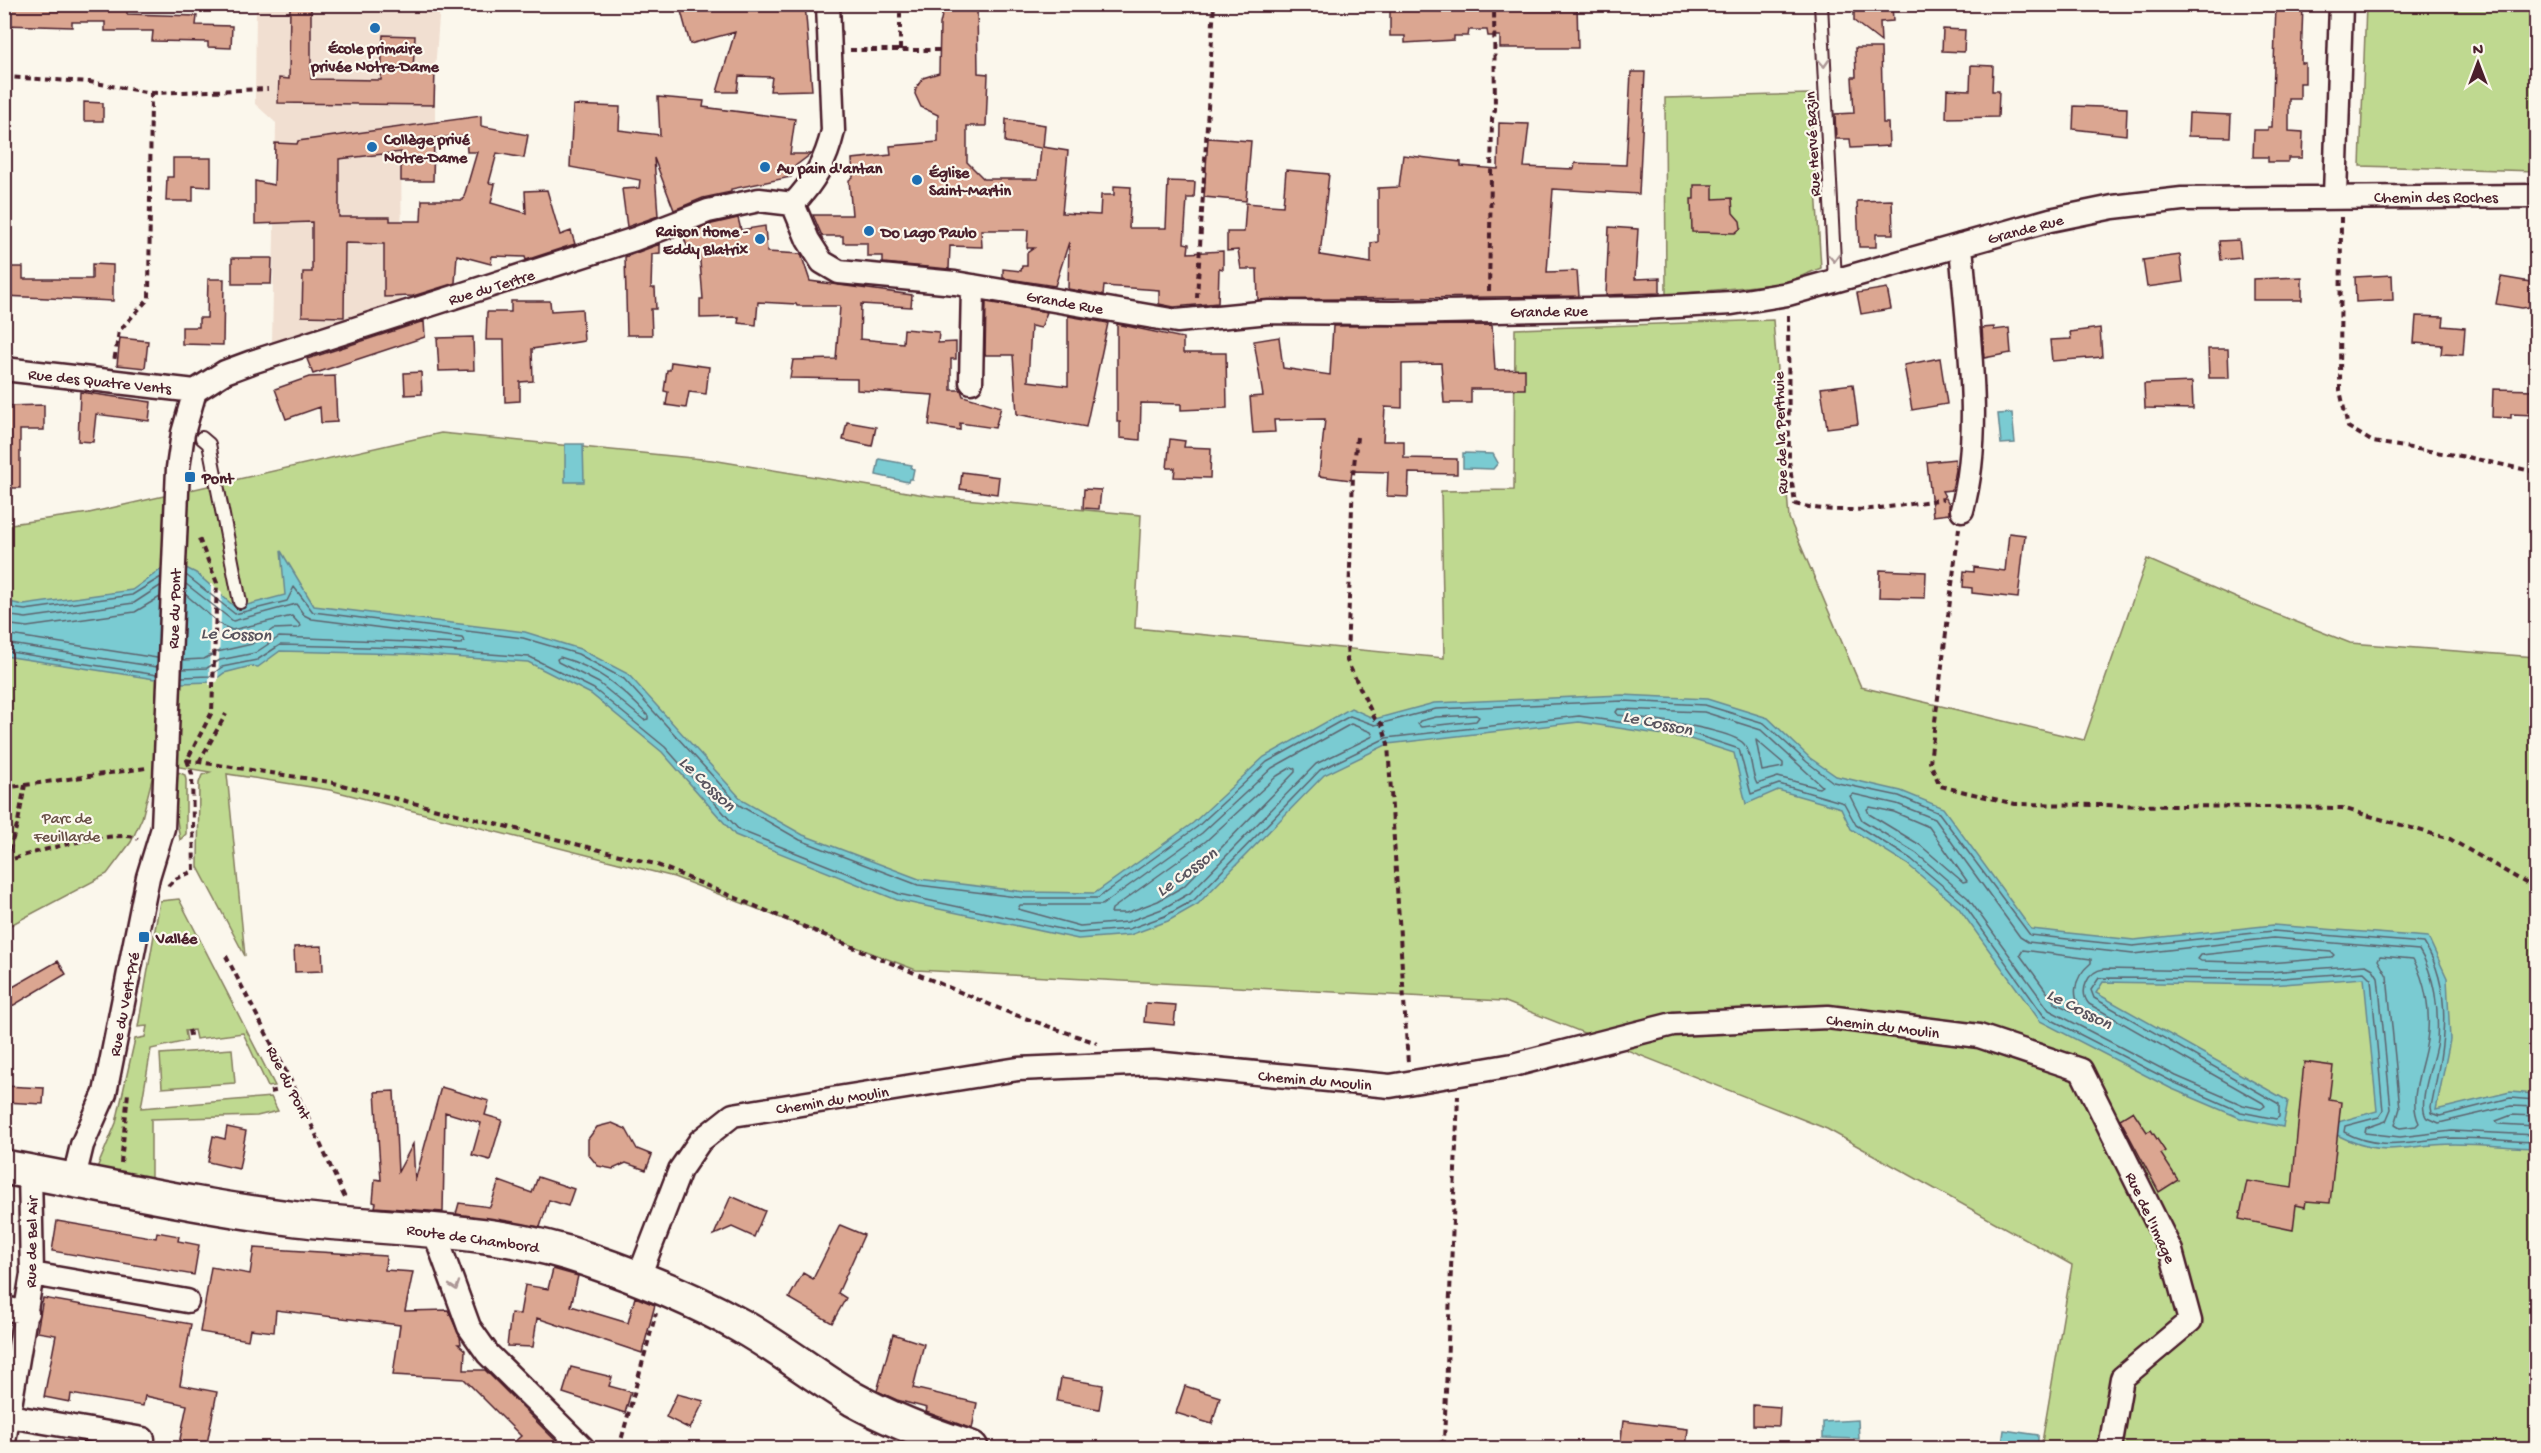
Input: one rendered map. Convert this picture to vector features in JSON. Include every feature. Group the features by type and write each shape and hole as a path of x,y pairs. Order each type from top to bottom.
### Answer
{"main road":[{"name":"Route de Chambord","path":"17,1169 232,1209 299,1219 434,1231 531,1243 584,1258 651,1284 741,1326 854,1399 923,1433 971,1449"}],"street":[{"path":"793,204 812,185 822,167 833,132 828,4"},
{"path":"2335,196 2341,4"},
{"name":"Grande Rue","path":"793,204 808,240 822,262 839,272 973,286 1177,321 1269,312 1488,311 1640,308 1732,303 1788,294 2050,220 2113,207 2182,199 2335,196"},
{"name":"Chemin des Roches","path":"2335,196 2536,196"},
{"name":"Rue du Tertre","path":"195,391 225,372 274,354 602,250 708,211 759,200 793,204"},
{"path":"1961,245 1972,412 1969,485 1962,510"},
{"path":"971,382 973,286"},
{"name":"Rue des Quatre Vents","path":"4,369 195,391"},
{"name":"Rue du Pont","path":"163,828 177,762 170,693 174,566 183,433 195,391"},
{"name":"Rue du Vert-Pré","path":"74,1178 82,1145 105,1093 148,877 163,828"},
{"name":"Chemin du Moulin","path":"651,1284 680,1170 700,1141 733,1115 1018,1069 1154,1063 1390,1086 1513,1065 1673,1024 1828,1017 1979,1036 2081,1070"},
{"name":"Rue de l'Image","path":"2081,1070 2171,1251 2190,1321 2122,1378 2110,1449"},
{"name":"Rue de Bel Air","path":"4,1442 32,1274 17,1169"},
{"path":"434,1231 469,1327 488,1354 583,1449"},
{"path":"32,1274 187,1301"},
{"name":"Rue de Bel Air","path":"4,1308 27,1313"},
{"path":"9,1416 143,1439"}],"lane":[{"name":"Rue Hervé Bazin","path":"1821,4 1835,281"},
{"path":"202,438 209,444 240,602"}],"path":[{"path":"900,4 900,50"},
{"path":"1196,320 1214,4"},
{"path":"1488,311 1490,157 1492,119 1495,110 1494,4"},
{"path":"831,50 943,50"},
{"path":"4,77 90,82 151,93 268,89"},
{"path":"111,382 119,331 149,298 151,93"},
{"path":"2335,196 2341,216 2340,390 2348,427 2373,442 2467,457 2536,472"},
{"name":"Rue de la Perthuie","path":"1788,294 1789,460 1795,504 1821,511 1878,508 1949,498 1962,510"},
{"path":"1357,437 1353,475 1347,662 1375,719 1382,724 1388,744 1409,1082"},
{"path":"1962,510 1930,762 1940,786 2015,804 2342,808 2450,839 2536,889"},
{"path":"177,762 204,728 212,712 217,583 198,536 198,525"},
{"path":"199,762 226,714"},
{"path":"175,879 194,871 192,774 177,762"},
{"path":"4,788 177,762 199,762 330,782 655,864 1010,1013 1099,1044"},
{"path":"5,862 18,822 25,786"},
{"path":"5,862 88,839 125,836 134,836 155,853"},
{"name":"Rue du Pont","path":"226,956 327,1155 346,1204"},
{"path":"189,1030 191,1040"},
{"path":"1431,1449 1444,1441 1459,1074"},
{"path":"270,1092 279,1090"},
{"path":"619,1449 651,1284"}],"shaded area":[{"path":"256,5 440,5 435,70 435,122 401,129 402,304 272,344 276,123 255,104"}],"green space":[{"path":"2366,5 2536,5 2536,171 2360,166"},
{"path":"1810,94 1821,268 1785,283 1666,295 1665,98"},
{"name":"Parc de Feuillarde","path":"1773,320 1789,518 1861,687 2084,740 2147,559 2248,603 2350,643 2536,657 2536,1448 2041,1448 2072,1265 1827,1129 1503,1001 916,970 674,877 330,790 227,774 245,956 198,867 199,783 202,775 210,772 156,763 142,818 131,842 107,874 5,928 4,525 89,513 441,433 712,460 931,496 1141,515 1135,628 1444,658 1441,491 1514,490 1515,329"},
{"path":"178,772 185,775 186,780 186,834 180,840 175,807"},
{"path":"179,899 275,1086 268,1087 243,1033 196,1039 194,1030 185,1031 187,1041 151,1049 141,1108 271,1097 278,1111 257,1116 151,1119 151,1178 97,1168 116,1123 135,1039 145,1037 147,1026 138,1027 160,901"},
{"path":"232,1049 235,1083 162,1088 160,1054"}],"water":[{"path":"2012,413 2015,443 2001,444 1998,414"},
{"path":"565,444 583,444 584,482 565,482"},
{"path":"1463,453 1493,454 1498,463 1493,469 1463,468"},
{"path":"879,459 912,465 911,468 914,469 912,479 908,482 876,475"},
{"name":"Le Cosson","path":"281,551 314,606 525,632 580,649 628,674 743,801 803,835 919,879 1026,892 1095,893 1193,823 1264,757 1351,708 1375,719 1434,703 1622,695 1707,699 1768,718 1810,758 1836,776 1901,791 1943,808 2031,929 2134,940 2273,925 2428,937 2447,978 2450,1040 2436,1110 2510,1092 2536,1094 2536,1148 2454,1144 2383,1149 2354,1143 2337,1135 2338,1122 2377,1111 2364,978 2270,985 2103,982 2096,993 2288,1101 2283,1127 2240,1118 2170,1088 2040,1021 1958,907 1907,864 1851,829 1841,808 1778,790 1746,804 1734,753 1690,739 1579,722 1388,744 1324,775 1198,904 1168,921 1130,935 1078,939 897,900 735,835 662,752 591,694 528,662 406,654 280,651 258,667 251,666 224,673 212,682 181,683 5,656 4,601 24,605 132,590 166,566 182,566 196,573 236,608 285,595"},
{"path":"1858,1420 1859,1439 1823,1438 1823,1422"},
{"path":"2004,1430 2038,1435 2038,1448 2002,1444"}],"pier":[{"path":"211,583 222,592 218,681 209,685"}],"building":[{"path":"4,4 127,4 127,14 197,16 196,25 232,26 231,48 208,47 208,42 152,41 153,31 105,31 105,22 72,22 72,27 4,25"},
{"path":"290,4 311,4 311,79 381,80 383,35 415,36 413,69 435,70 434,105 278,103 279,78 289,79"},
{"path":"679,4 805,4 812,90 770,91 772,77 739,76 737,92 717,92 735,32 690,44"},
{"path":"950,4 977,4 978,73 988,74 986,126 967,126 967,162 984,179 1038,179 1041,148 1005,142 1006,119 1045,125 1043,147 1068,151 1062,213 1100,215 1101,195 1114,195 1114,186 1131,187 1129,228 1166,228 1168,181 1195,182 1194,198 1187,198 1184,243 1189,244 1188,253 1223,251 1223,269 1219,268 1218,303 1174,307 1159,304 1159,290 1104,286 1103,295 1068,289 1069,242 1055,286 1003,278 1003,269 1021,271 1022,266 1027,266 1027,253 1034,248 1027,248 1028,230 981,230 982,247 950,246 949,269 883,263 883,256 867,256 867,243 843,243 843,236 822,236 813,215 852,215 849,180 853,177 852,159 891,155 890,146 938,142 938,115 921,107 915,94 923,78 939,73 940,24 942,15"},
{"path":"1390,4 1577,4 1578,48 1500,48 1500,36 1488,36 1487,30 1469,30 1468,36 1454,36 1454,40 1405,43 1405,36 1390,36"},
{"path":"1854,4 1892,4 1893,21 1880,22 1881,42 1854,21"},
{"path":"2276,4 2303,4 2301,63 2305,63 2305,83 2300,83 2300,99 2289,99 2289,131 2303,132 2302,158 2288,158 2288,162 2268,162 2268,157 2253,157 2254,130 2268,130 2268,127 2272,127"},
{"path":"1943,29 1965,30 1964,52 1942,51"},
{"path":"1855,48 1881,48 1883,123 1888,123 1889,146 1851,148 1850,139 1836,139 1835,114 1854,113 1852,77 1856,77"},
{"path":"1971,65 1993,66 1992,91 1999,91 1998,117 1946,118 1947,89 1970,90"},
{"path":"1631,72 1645,72 1639,194 1553,189 1547,272 1577,271 1579,296 1258,300 1257,269 1241,269 1238,250 1227,251 1227,232 1244,232 1246,203 1283,206 1286,170 1329,174 1320,255 1371,263 1371,243 1378,242 1378,188 1399,187 1403,155 1461,162 1461,166 1498,169 1499,123 1529,124 1524,167 1574,169 1575,163 1626,165"},
{"path":"658,97 704,101 703,107 795,119 790,154 811,154 790,170 791,177 731,189 731,192 703,198 674,210 654,158 658,216 627,227 622,189 639,188 640,180 570,167 573,105 620,107 619,130 660,135"},
{"path":"84,102 103,103 103,121 84,121"},
{"path":"2074,106 2127,108 2126,135 2073,129"},
{"path":"2189,113 2231,115 2230,137 2188,136"},
{"path":"481,116 481,126 528,135 524,158 497,153 489,183 495,184 491,203 526,213 525,191 547,190 560,235 571,231 575,244 526,260 525,257 492,256 491,264 457,255 455,283 413,296 384,297 384,244 345,243 344,317 302,316 303,272 312,272 312,222 255,224 255,181 274,185 275,143 297,144 298,141","holes":["466,136 467,152 477,152 463,200 422,200 421,221 390,221 390,217 339,217 339,159 401,152 401,181 433,181 434,138"]},
{"path":"1208,138 1251,141 1246,201 1204,197"},
{"path":"173,158 211,158 211,187 193,186 193,201 166,201 167,177 173,177"},
{"path":"1694,185 1713,185 1713,199 1732,198 1733,213 1740,221 1741,228 1735,233 1692,232 1691,199 1694,199"},
{"path":"1892,200 1893,234 1876,234 1876,247 1859,247 1857,201"},
{"path":"738,218 741,230 765,226 767,252 801,254 810,281 912,295 911,307 861,304 860,339 903,343 904,329 939,332 938,343 956,342 956,359 951,359 951,390 961,390 963,396 1001,407 995,428 960,423 960,430 929,425 933,395 857,390 857,379 790,378 793,360 836,359 840,306 797,306 796,304 758,302 756,325 738,323 739,317 700,318 700,299 703,299 699,249 689,252 683,235 712,224"},
{"path":"1609,227 1638,229 1635,279 1660,278 1660,293 1606,295"},
{"path":"2239,240 2241,258 2221,260 2219,241"},
{"path":"660,244 660,253 652,254 651,288 655,288 656,309 651,309 652,335 627,335 625,257"},
{"path":"2180,255 2183,282 2147,287 2143,260"},
{"path":"232,258 272,258 271,284 232,284"},
{"path":"92,264 113,265 113,301 4,296 4,267 23,267 23,279 92,279"},
{"path":"2392,275 2393,300 2356,302 2355,277"},
{"path":"2302,277 2302,300 2253,300 2253,279"},
{"path":"2501,277 2536,283 2536,306 2522,308 2496,304"},
{"path":"208,279 224,279 223,345 182,344 182,327 199,327 199,318 207,318"},
{"path":"1887,288 1891,309 1861,314 1857,293"},
{"path":"511,301 550,301 551,311 582,309 584,341 532,349 533,381 520,382 520,401 505,402 504,340 486,340 487,312 511,312"},
{"path":"986,302 1047,312 1041,328 1031,326 1028,381 1068,386 1068,316 1108,323 1086,427 1017,414 1013,355 985,355"},
{"path":"2416,316 2444,317 2443,326 2465,328 2463,355 2441,354 2442,345 2414,343"},
{"path":"424,321 425,337 313,374 307,359"},
{"path":"1117,324 1183,338 1183,353 1226,353 1227,408 1181,410 1181,404 1141,403 1140,440 1120,438 1120,422 1117,422"},
{"path":"1492,325 1495,370 1525,369 1525,389 1471,389 1471,403 1444,403 1441,363 1402,364 1402,408 1385,407 1383,441 1404,441 1404,458 1457,459 1457,474 1409,473 1408,497 1387,496 1388,472 1352,471 1351,480 1319,476 1325,419 1274,420 1275,432 1253,433 1250,397 1263,396 1254,341 1279,337 1283,368 1330,375 1333,326"},
{"path":"1994,327 1994,330 2009,328 2011,353 1984,358 1982,328"},
{"path":"2100,328 2102,357 2052,361 2050,340 2071,339 2070,332"},
{"path":"473,337 474,370 439,371 437,338"},
{"path":"120,338 148,341 145,368 117,365"},
{"path":"2208,349 2228,349 2229,378 2209,378"},
{"path":"1940,358 1947,404 1912,410 1904,365"},
{"path":"671,362 709,367 706,394 689,392 686,408 666,405 668,392 664,391 667,370 670,370"},
{"path":"421,372 422,394 405,395 404,373"},
{"path":"335,376 337,422 321,423 320,407 286,419 275,389 309,377"},
{"path":"2192,382 2193,409 2145,408 2144,384"},
{"path":"1853,384 1858,424 1827,428 1821,388"},
{"path":"2493,389 2536,390 2535,415 2511,414 2511,418 2492,417"},
{"path":"80,392 151,402 149,421 96,414 93,442 78,441"},
{"path":"44,405 44,430 20,430 20,488 4,488 4,406"},
{"path":"847,422 876,427 872,446 843,440"},
{"path":"1170,439 1185,441 1184,447 1211,448 1210,478 1174,477 1175,468 1167,468"},
{"path":"1955,459 1956,470 1952,490 1942,491 1949,504 1949,514 1933,516 1927,462"},
{"path":"962,472 999,477 997,494 960,489"},
{"path":"1084,489 1101,490 1099,509 1083,508"},
{"path":"2009,533 2025,535 2018,598 1972,593 1972,588 1963,587 1964,571 1974,572 1974,567 2005,571"},
{"path":"1880,570 1926,572 1925,598 1879,597"},
{"path":"322,946 323,971 295,972 294,947"},
{"path":"58,961 66,974 4,1011 4,992"},
{"path":"1146,1003 1176,1005 1174,1025 1144,1022"},
{"path":"2304,1062 2333,1066 2329,1100 2341,1102 2330,1203 2306,1201 2305,1207 2296,1205 2293,1230 2239,1219 2247,1181 2292,1188"},
{"path":"4,1086 44,1088 43,1104 4,1102"},
{"path":"441,1087 489,1101 485,1115 502,1120 490,1160 472,1155 481,1123 445,1112 443,1212 375,1207 376,1203 373,1202 375,1179 381,1180 375,1092 394,1091 398,1172 413,1144 415,1181"},
{"path":"2133,1111 2147,1132 2151,1130 2165,1151 2161,1154 2178,1180 2159,1192 2120,1119"},
{"path":"612,1123 626,1129 637,1149 652,1155 646,1170 626,1163 613,1169 598,1166 588,1154 588,1139 597,1127"},
{"path":"227,1127 246,1131 239,1169 208,1162 213,1136 225,1139"},
{"path":"538,1177 574,1189 568,1206 549,1200 540,1227 456,1214 459,1203 490,1207 499,1181 532,1193"},
{"path":"731,1196 765,1211 754,1237 732,1227 714,1235"},
{"path":"57,1221 156,1238 157,1232 179,1236 178,1241 199,1245 194,1275 52,1251"},
{"path":"840,1225 864,1235 838,1293 846,1298 832,1323 789,1298 803,1273 813,1279"},
{"path":"254,1248 386,1256 385,1270 413,1272 405,1311 448,1310 460,1337 461,1344 458,1344 465,1350 464,1370 485,1370 564,1449 506,1449 521,1436 464,1379 393,1375 400,1325 276,1310 274,1332 250,1329 248,1340 200,1332 211,1267 250,1274"},
{"path":"553,1269 578,1276 571,1306 628,1323 635,1297 655,1305 642,1353 537,1318 533,1347 507,1346 511,1313 520,1314 525,1285 548,1289"},
{"path":"43,1298 191,1324 180,1385 217,1392 206,1449 179,1444 187,1405 145,1396 143,1406 71,1394 70,1402 44,1397 56,1335 37,1332"},
{"path":"893,1334 924,1344 913,1388 977,1403 972,1429 926,1412 927,1408 897,1400 877,1391"},
{"path":"571,1367 612,1377 609,1386 631,1392 625,1413 563,1393"},
{"path":"1061,1378 1103,1385 1099,1409 1057,1401"},
{"path":"1185,1386 1220,1397 1212,1424 1176,1413"},
{"path":"677,1394 704,1401 690,1429 666,1417"},
{"path":"1753,1405 1780,1407 1779,1426 1753,1425"},
{"path":"1623,1421 1688,1429 1686,1449 1620,1449"}],"place":[{"name":"École primaire privée Notre-Dame","path":"375,28"},
{"name":"Collège privé Notre-Dame","path":"372,147"},
{"name":"Au pain d'antan","path":"765,167"},
{"name":"Église Saint-Martin","path":"917,180"},
{"name":"Do Lago Paulo","path":"869,231"},
{"name":"Raison Home - Eddy Blatrix","path":"760,239"},
{"name":"Pont","path":"190,477"},
{"name":"Vallée","path":"144,937"}]}
